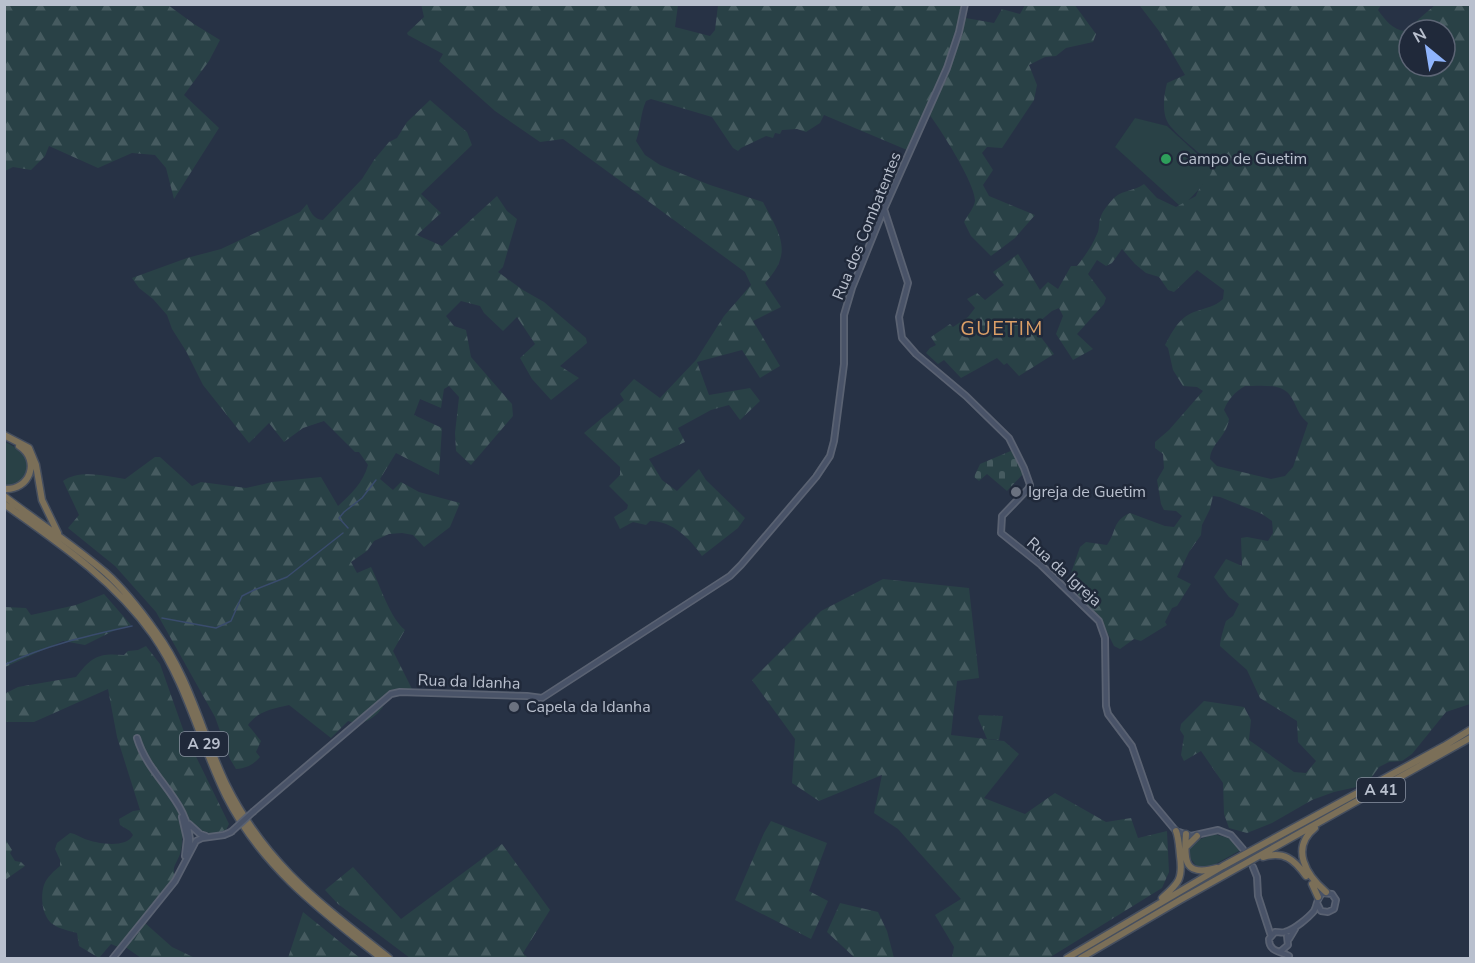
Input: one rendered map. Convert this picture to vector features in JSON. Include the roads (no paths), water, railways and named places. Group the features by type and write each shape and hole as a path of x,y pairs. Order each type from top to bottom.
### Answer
{"highway":[{"path":"4,437 23,448 30,459 31,467 28,479 23,484 15,489 4,489"},
{"path":"4,437 29,448 36,465 42,500 60,536"},
{"name":"A 29","path":"4,496 108,574 138,608 158,634 188,687 225,781 260,841 311,896 389,958"},
{"name":"A 29","path":"4,504 82,560 137,614 174,671 220,784 256,843 279,872 308,900 381,958"},
{"name":"A 41","path":"1067,958 1223,866 1470,730"},
{"name":"A 41","path":"1081,958 1253,863 1470,738"},
{"path":"1325,821 1311,832 1301,851 1308,872 1318,886 1326,892"},
{"path":"1176,831 1185,858 1194,870 1203,871 1223,866"},
{"path":"1156,905 1180,880 1182,849 1186,834"},
{"path":"1182,849 1197,836"},
{"path":"1253,863 1276,854 1291,858 1299,865 1315,888 1318,900"}],"main road":[{"name":"Rua dos Combatentes","path":"741,566 816,477 830,456 844,364 845,312 852,288 884,209 954,52 965,4"},
{"name":"Rua da Igreja","path":"884,209 908,283 899,316 902,338 995,424 1013,445 1030,485 1002,516 1002,535 1041,565 1099,621 1105,638 1108,714 1132,746 1148,796 1176,831 1197,836 1218,830 1236,839 1243,849"},
{"name":"Rua da Idanha","path":"190,837 209,837 231,832 378,702 391,694 412,692 542,698 730,576 741,566"},
{"path":"113,958 175,881 190,850 201,836 188,822 147,758 137,738"},
{"path":"174,798 185,830 190,837 184,865"},
{"name":"Rua da Igreja","path":"1163,816 1186,834"},
{"path":"188,822 190,850"},
{"path":"1253,863 1257,877 1258,896 1271,936 1269,942 1271,947 1290,957"},
{"path":"1271,936 1311,913 1318,900 1326,892 1334,895 1337,903 1331,911 1322,911 1294,929 1288,939 1287,948 1290,957"},
{"path":"1318,900 1322,911"},
{"path":"1266,919 1288,939"},
{"path":"1280,951 1287,948"}],"waterway":[{"path":"348,528 339,518 362,498 376,480"},
{"path":"162,618 216,628 231,621 242,596 287,577 343,533"},
{"path":"4,665 83,637 132,626"}],"place":[{"name":"Campo de Guetim","path":"1166,159"},
{"name":"Igreja de Guetim","path":"1016,492"},
{"name":"Capela da Idanha","path":"514,707"}],"district":[{"name":"GUETIM","path":"1002,328"}]}
